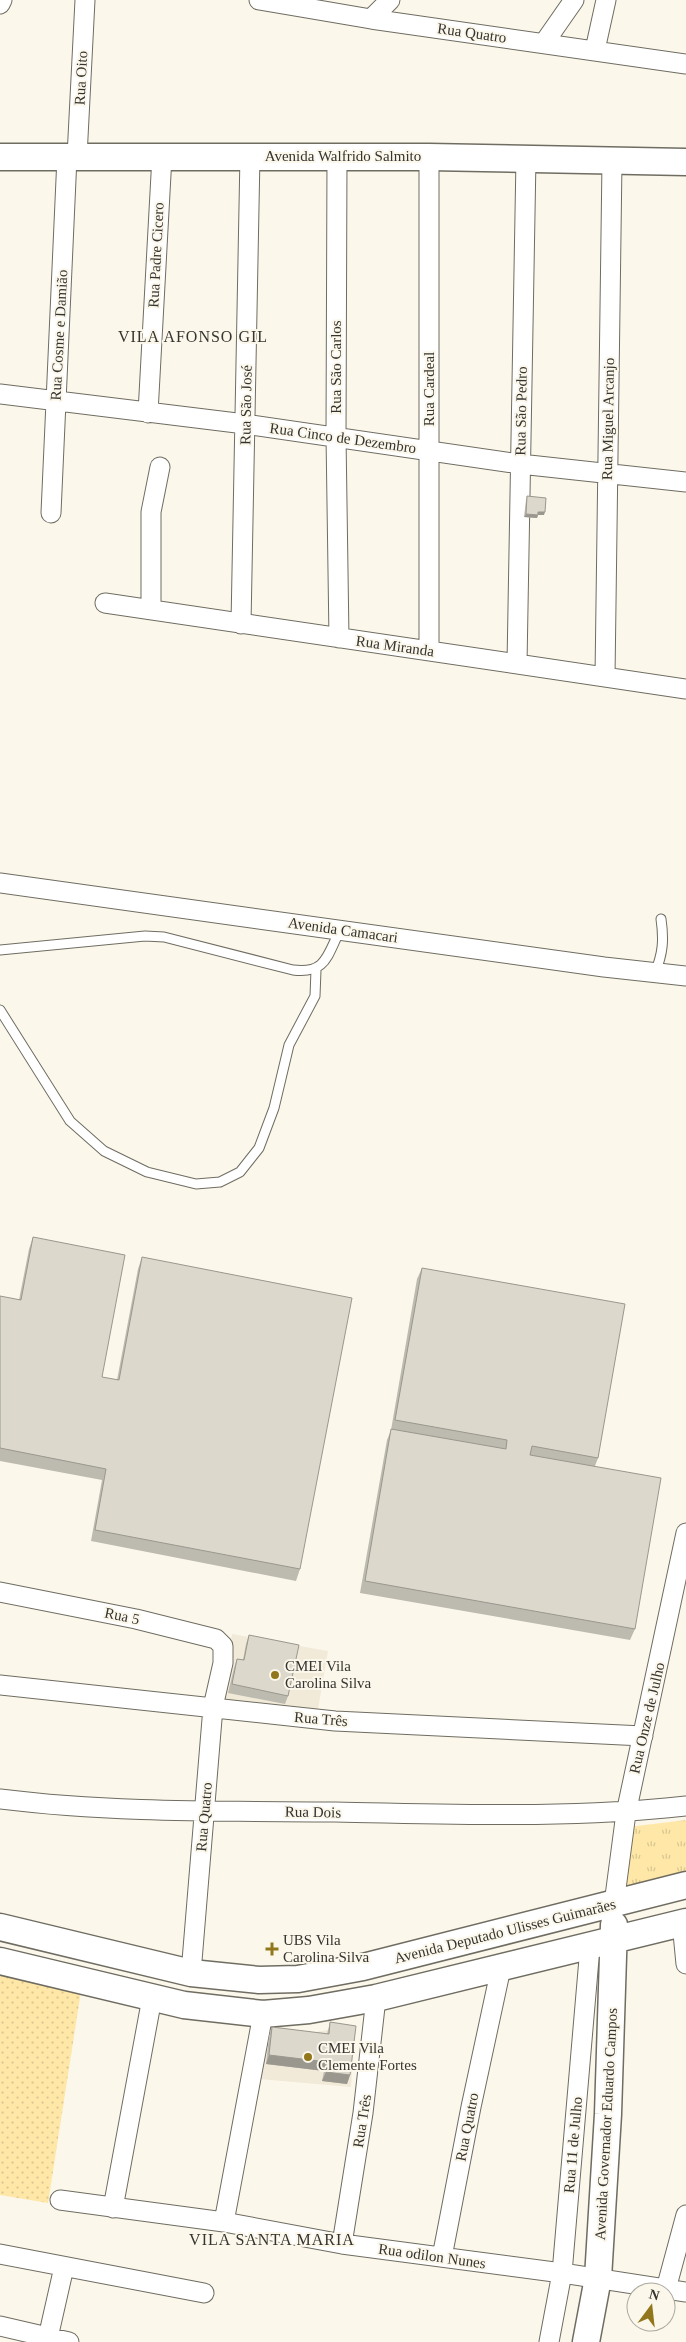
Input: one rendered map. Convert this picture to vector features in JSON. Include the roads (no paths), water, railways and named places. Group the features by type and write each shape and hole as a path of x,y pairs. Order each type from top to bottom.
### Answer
{"street":[{"path":"0,4 2,0"},
{"name":"Rua Oito","path":"72,157 85,0"},
{"name":"Rua Quatro","path":"259,0 371,20 686,64"},
{"path":"371,20 390,0"},
{"path":"544,43 574,0"},
{"path":"595,50 606,0"},
{"name":"Rua Padre Cicero","path":"148,414 162,156"},
{"name":"Rua São José","path":"242,624 250,156"},
{"name":"Avenida Walfrido Salmito","path":"0,157 429,157 686,162"},
{"name":"Rua Cosme e Damião","path":"51,513 56,401 72,157"},
{"name":"Rua São Carlos","path":"338,157 336,436 339,638"},
{"name":"Rua Cardeal","path":"429,157 429,651"},
{"name":"Rua São Pedro","path":"516,664 526,158"},
{"name":"Rua Miguel Arcanjo","path":"604,677 612,161"},
{"name":"Rua Cinco de Dezembro","path":"0,394 336,436 520,464 686,482"},
{"path":"151,610 151,512 160,467"},
{"name":"Rua Miranda","path":"104,603 686,689"},
{"name":"Avenida Camacari","path":"0,883 686,976"},
{"name":"Rua Onze de Julho","path":"614,1904 626,1813 686,1533"},
{"name":"Rua 5","path":"0,1592 136,1619 216,1639 223,1646 223,1663"},
{"name":"Rua Quatro","path":"192,1973 213,1708 223,1663"},
{"name":"Rua Três","path":"0,1685 335,1721 643,1736"},
{"name":"Rua Dois","path":"0,1799 62,1806 204,1810 626,1813 686,1806"},
{"name":"Avenida Deputado Ulisses Guimarães","path":"0,1927 192,1973 259,1980 298,1979 363,1967 686,1885"},
{"name":"Avenida Governador Eduardo Campos","path":"586,2342 598,2278 608,2114 602,1943 614,1904"},
{"path":"0,1961 184,2005 263,2014 309,2010 376,1998 684,1923 686,1964"},
{"name":"Rua 11 de Julho","path":"549,2342 562,2273 602,1943"},
{"path":"99,1985 108,1954"},
{"name":"Rua Quatro","path":"442,2257 500,1968"},
{"path":"113,2208 152,1998"},
{"name":"Rua Três","path":"342,2244 365,2104 376,1998"},
{"path":"224,2222 263,2014"},
{"name":"Rua odilon Nunes","path":"60,2200 224,2222 342,2244 626,2283"},
{"path":"668,2282 686,2214"},
{"path":"0,2254 204,2293"},
{"path":"48,2340 64,2267"},
{"path":"0,2326 48,2340 69,2342"}],"lane":[{"path":"654,973 662,954 664,940 661,919"},
{"path":"0,950 145,936 172,939 293,970 316,970 324,963 340,930"},
{"path":"0,1010 70,1121 104,1151 146,1172 196,1184 220,1182 240,1172 259,1148 274,1108 289,1044 315,996 316,970"}],"place":[{"name":"CMEI Vila Carolina Silva","path":"275,1675"},
{"name":"UBS Vila Carolina Silva","path":"272,1949"},
{"name":"CMEI Vila Clemente Fortes","path":"308,2057"}],"district":[{"name":"VILA AFONSO GIL","path":"193,336"},
{"name":"VILA SANTA MARIA","path":"272,2239"}]}
